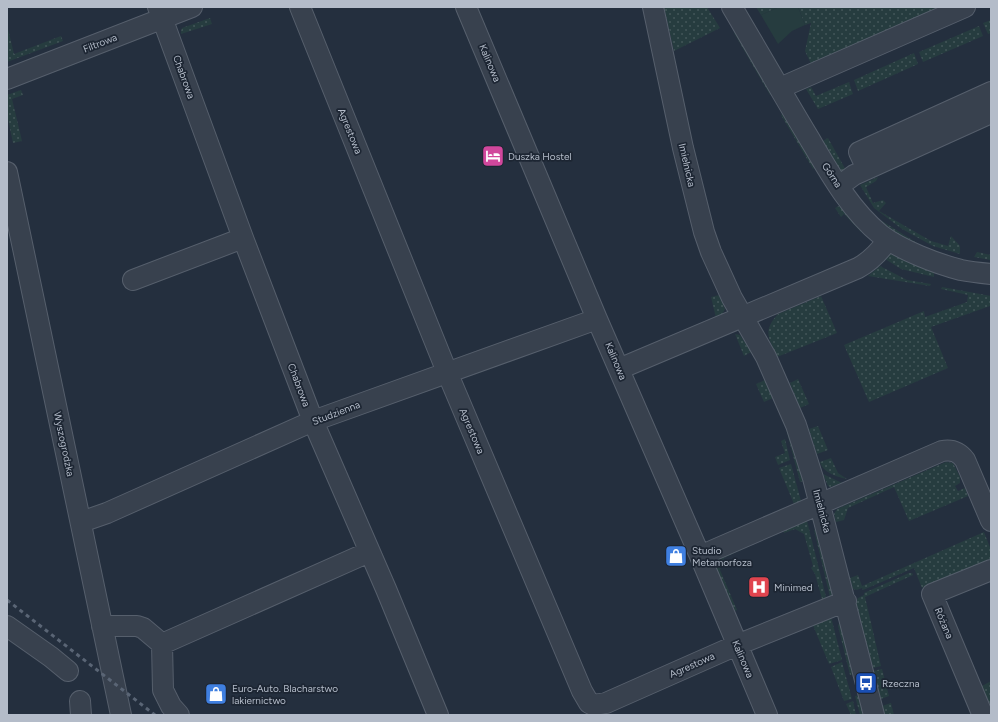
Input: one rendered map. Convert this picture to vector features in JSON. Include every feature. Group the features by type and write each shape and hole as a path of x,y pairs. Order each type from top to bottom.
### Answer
{"street":[{"name":"Filtrowa","path":"7,79 160,13 192,7"},
{"name":"Agrestowa","path":"300,7 447,372 582,691 589,703 593,705 606,703 737,645"},
{"name":"Kalinowa","path":"466,7 597,319 767,715"},
{"name":"Imielnicka","path":"653,7 683,148 704,232 715,261 743,317 766,357 790,409 802,443 846,601 874,715"},
{"name":"Górna","path":"732,7 839,186 857,211 888,240 898,245 942,264 961,270 991,274"},
{"path":"780,88 965,7"},
{"name":"Chabrowa","path":"160,13 242,238 313,421 438,715"},
{"path":"867,169 859,152 991,92"},
{"path":"839,186 854,175 991,113"},
{"name":"Wyszogrodzka","path":"7,172 121,715"},
{"path":"133,280 242,238"},
{"path":"619,369 858,268 872,259 882,249 888,240"},
{"name":"Studzienna","path":"80,522 107,513 313,421 597,319"},
{"path":"700,556 942,451 950,450 960,454 965,460 991,521"},
{"path":"162,644 369,552"},
{"name":"Różana","path":"981,711 932,594 991,570"},
{"path":"737,645 846,601"},
{"path":"7,626 68,671"},
{"path":"102,626 137,626 144,628 162,644 163,690 171,706 179,715"}],"green space":[{"path":"664,7 707,7 720,28 674,51"},
{"path":"756,7 779,7 761,15"},
{"path":"779,7 798,7 805,25 792,31 778,44 761,15"},
{"path":"798,7 944,7 812,66 805,51 811,23 805,25"},
{"path":"210,18 212,24 181,34 182,28"},
{"path":"991,20 991,33 988,34 983,23"},
{"path":"979,26 983,36 923,62 919,52"},
{"path":"7,29 14,54 61,36 63,41 7,62"},
{"path":"736,31 774,93 770,95 734,33"},
{"path":"914,53 918,64 858,91 854,80"},
{"path":"849,82 853,94 818,109 806,89 811,87 816,96"},
{"path":"21,90 23,95 12,99 22,141 13,143 7,114 7,95"},
{"path":"784,113 816,165 813,169 781,115"},
{"path":"828,138 847,172 842,171 834,165 819,143"},
{"path":"878,177 876,181 866,187 873,203 883,200 886,203 879,211 931,241 948,246 951,236 960,246 960,254 933,246 902,229 874,208 860,185"},
{"path":"841,205 864,229 861,232 844,214 841,217 835,208"},
{"path":"882,221 925,248 900,237 881,223"},
{"path":"977,252 991,255 991,260 974,257"},
{"path":"889,253 932,270 934,272 934,277 901,269 882,257"},
{"path":"880,266 907,280 931,284 930,286 868,276"},
{"path":"942,287 991,296 991,307 990,306 931,327 948,368 869,402 844,345 924,311 925,317 967,302 968,295 941,289"},
{"path":"719,295 725,309 722,315 716,318 711,297"},
{"path":"821,296 837,333 777,357 768,335 770,325 773,320 778,314"},
{"path":"735,334 740,335 751,352 744,356"},
{"path":"798,379 809,404 800,408 790,383"},
{"path":"765,380 773,398 764,402 756,384"},
{"path":"785,425 807,480 800,482"},
{"path":"818,426 828,450 817,454 809,429"},
{"path":"785,439 790,460 778,465 775,457 785,453 781,441"},
{"path":"831,458 838,473 847,479 831,474 824,469 820,462"},
{"path":"946,462 953,463 960,477 960,483 955,486 958,491 965,488 968,496 909,521 894,487 848,508 844,520 836,522 834,514 837,509"},
{"path":"791,464 801,501 794,504 779,468"},
{"path":"823,474 842,483 830,487 828,486"},
{"path":"806,520 826,597 825,599 822,599 815,574 811,568 813,566 804,534 795,529 784,533 783,530"},
{"path":"819,528 834,595 830,597 814,530"},
{"path":"984,532 991,550 991,560 922,588 914,568 863,590 862,588 857,590 853,589 850,578 858,575 862,586"},
{"path":"741,549 724,558 720,570 737,610 735,611 715,566 718,559"},
{"path":"912,573 913,575 865,597 881,666 873,668 856,602 858,598 864,595 864,593"},
{"path":"831,617 842,660 829,664 812,623"},
{"path":"839,623 843,623 856,674 850,675 838,626"},
{"path":"842,662 852,699 844,701 831,667"},
{"path":"882,669 889,696 881,699 873,671"},
{"path":"991,681 991,707 982,686"},
{"path":"861,695 867,715 860,715 855,696"},
{"path":"853,701 856,715 851,715 846,704"},
{"path":"891,703 894,715 884,715 882,706"}],"railway":[{"path":"7,600 155,715"}],"place":[{"name":"Duszka Hostel","path":"493,156"},
{"name":"Studio Metamorfoza","path":"676,556"},
{"name":"Minimed","path":"759,587"},
{"name":"Rzeczna","path":"866,683"},
{"name":"Euro-Auto. Blacharstwo lakiernictwo","path":"216,694"}]}
